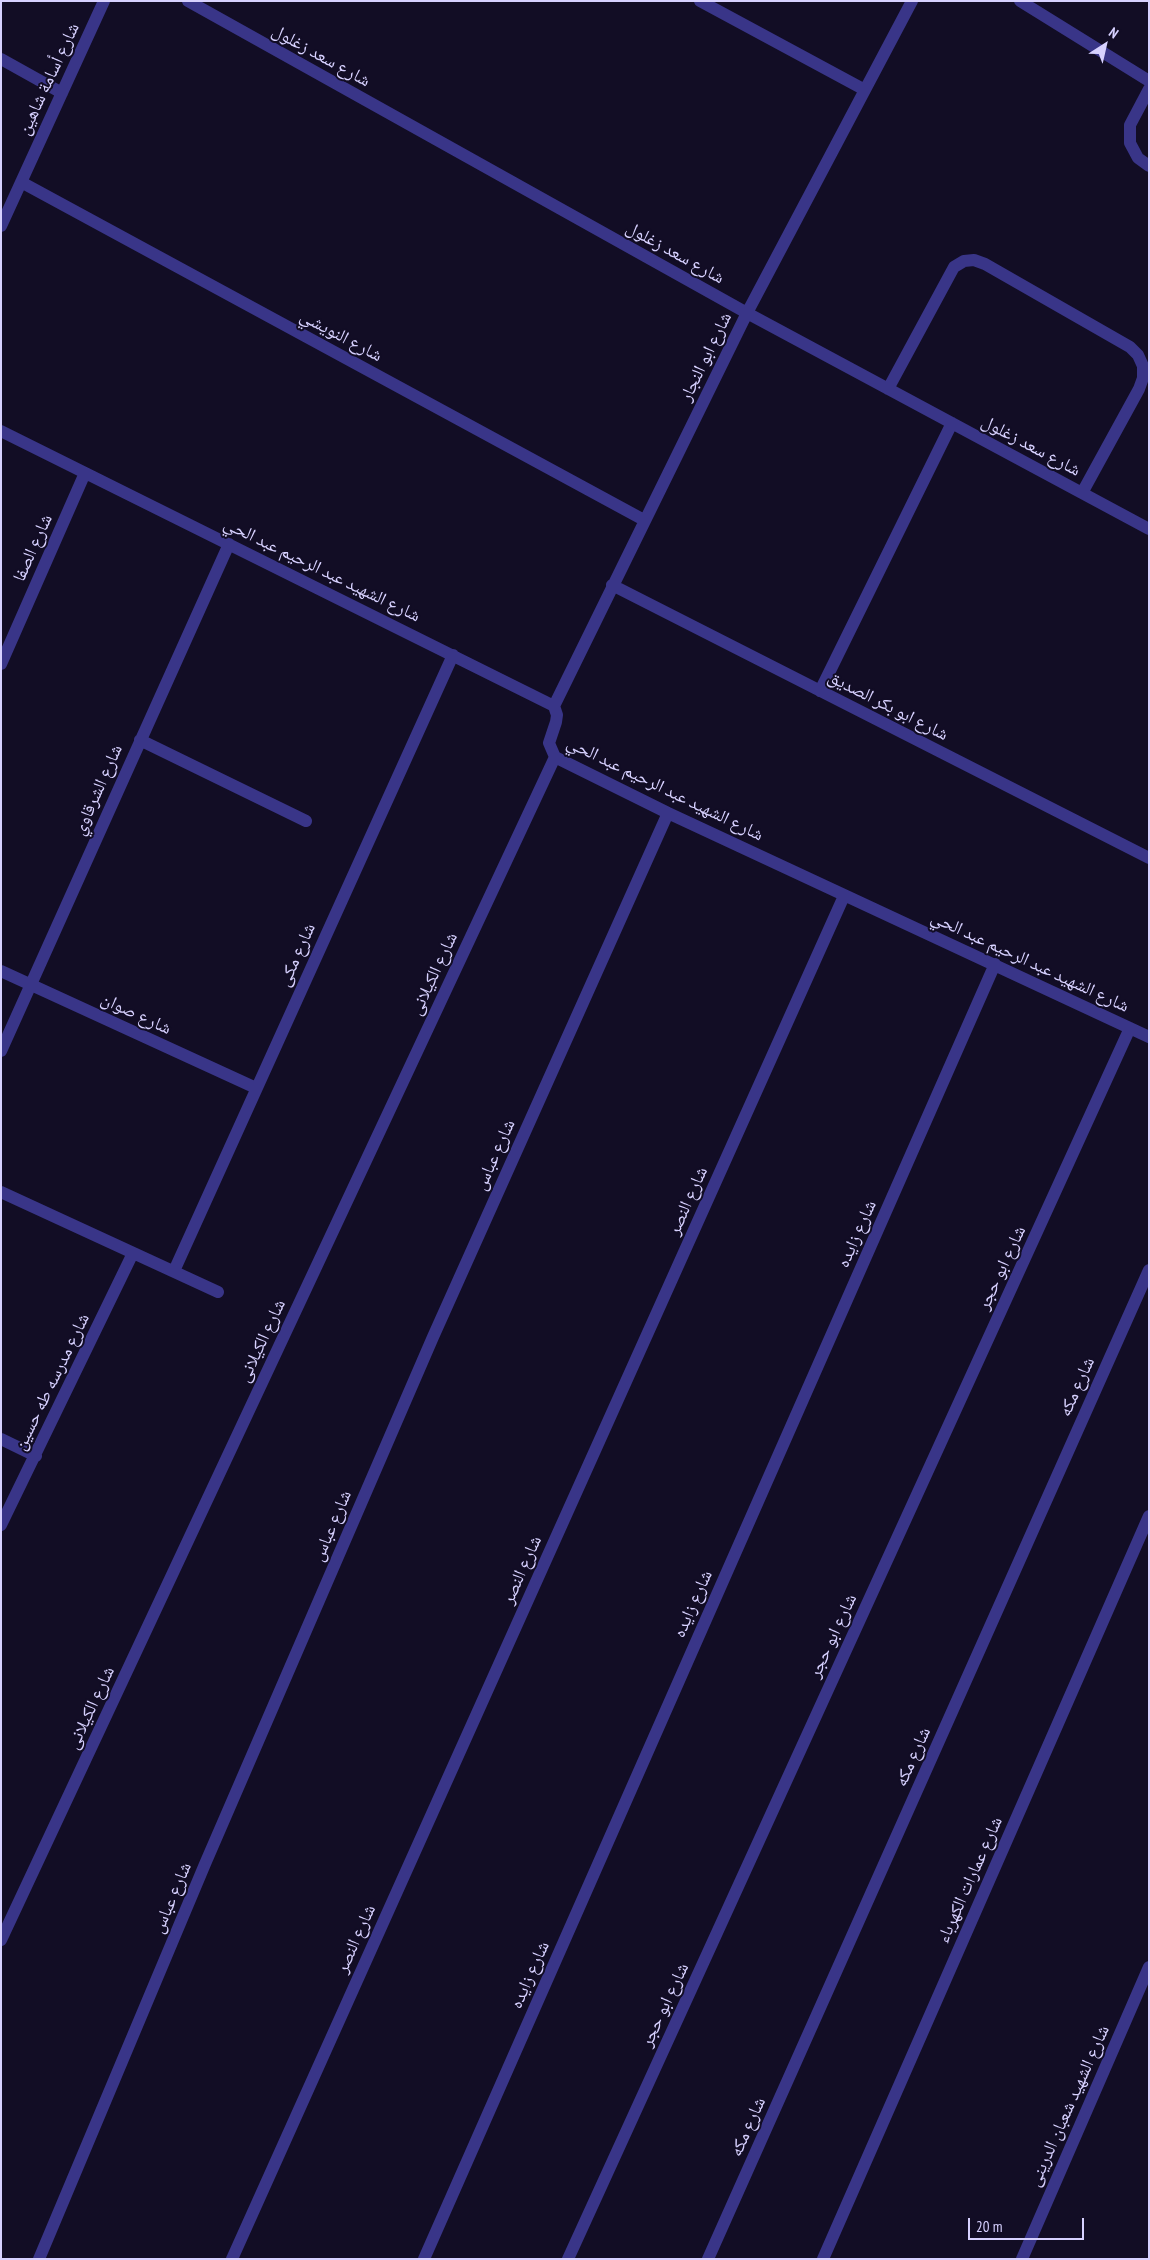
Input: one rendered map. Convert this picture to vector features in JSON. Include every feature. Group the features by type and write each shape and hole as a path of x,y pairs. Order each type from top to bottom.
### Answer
{"street":[{"name":"شارع أسامة شاهين","path":"3,217 104,1"},
{"name":"شارع سعد زغلول","path":"188,1 747,313 1149,529"},
{"path":"700,1 865,90"},
{"name":"شارع ابو النجار","path":"554,706 747,313 912,1"},
{"path":"1020,1 1149,81"},
{"path":"1,59 62,93"},
{"path":"1149,89 1130,125 1130,143 1138,158 1149,166"},
{"name":"شارع النويشي","path":"21,182 644,520"},
{"path":"888,389 954,266 974,260 985,264 1130,347 1138,355 1143,366 1143,378 1138,389 1082,493"},
{"path":"820,691 952,423"},
{"name":"شارع الشهيد عبد الرحيم عبد الحي","path":"1,431 554,706 557,715 549,744 555,757 844,896 995,964 1149,1037"},
{"name":"شارع الصفا","path":"1,664 86,473"},
{"name":"شارع الشرقاوي","path":"1,1051 229,544"},
{"name":"شارع ابو بكر الصديق","path":"612,585 1149,858"},
{"name":"شارع مكى","path":"174,1270 453,655"},
{"path":"140,740 306,821"},
{"name":"شارع الكيلانى","path":"1,1940 555,757"},
{"name":"شارع عباس","path":"39,2259 209,1854 429,1346 668,813"},
{"name":"شارع النصر","path":"232,2259 844,896"},
{"name":"شارع زايده","path":"424,2259 995,964"},
{"name":"شارع صوان","path":"1,971 256,1088"},
{"name":"شارع ابو حجر","path":"568,2259 1130,1028"},
{"path":"1,1192 174,1270 218,1292"},
{"name":"شارع مدرسه طه حسين","path":"1,1525 133,1253"},
{"name":"شارع مكه","path":"708,2259 1149,1270"},
{"path":"1,1439 36,1456"},
{"name":"شارع عمارات الكهرباء","path":"823,2259 1149,1516"},
{"name":"شارع الشهيد شعبان الدرينى","path":"1022,2259 1149,1967"}]}
